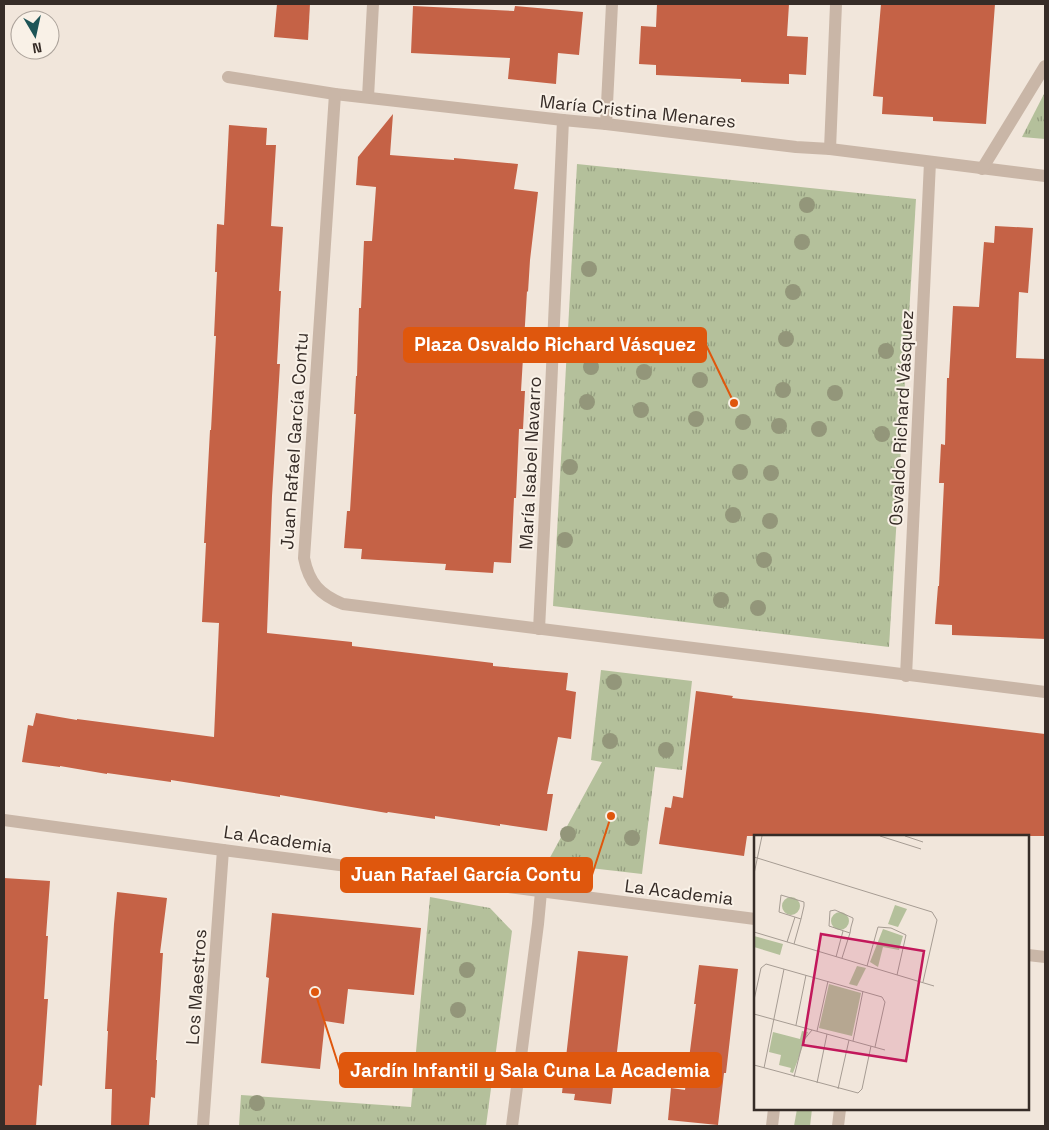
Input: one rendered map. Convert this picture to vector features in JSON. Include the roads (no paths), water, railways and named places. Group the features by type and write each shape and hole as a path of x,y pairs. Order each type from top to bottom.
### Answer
{"street":[{"path":"368,97 372,4"},
{"path":"606,124 612,4"},
{"path":"830,149 836,4"},
{"path":"982,169 1045,66"},
{"name":"María Cristina Menares","path":"228,77 335,94 830,149 1045,176"},
{"name":"Juan Rafael García Contu","path":"335,94 304,546 306,571 320,592 343,604 1045,692"},
{"name":"María Isabel Navarro","path":"539,629 562,120"},
{"name":"Osvaldo Richard Vásquez","path":"906,676 930,162"},
{"name":"La Academia","path":"4,820 754,919"},
{"name":"Los Maestros","path":"203,1126 223,850"},
{"path":"512,1126 541,892"},
{"path":"1029,955 1045,957"},
{"path":"772,1126 774,1110"},
{"path":"838,1126 840,1110"}],"place":[{"name":"Plaza Osvaldo Richard Vásquez","path":"734,403"},
{"name":"Juan Rafael García Contu","path":"611,816"},
{"name":"Jardín Infantil y Sala Cuna La Academia","path":"315,992"}]}
